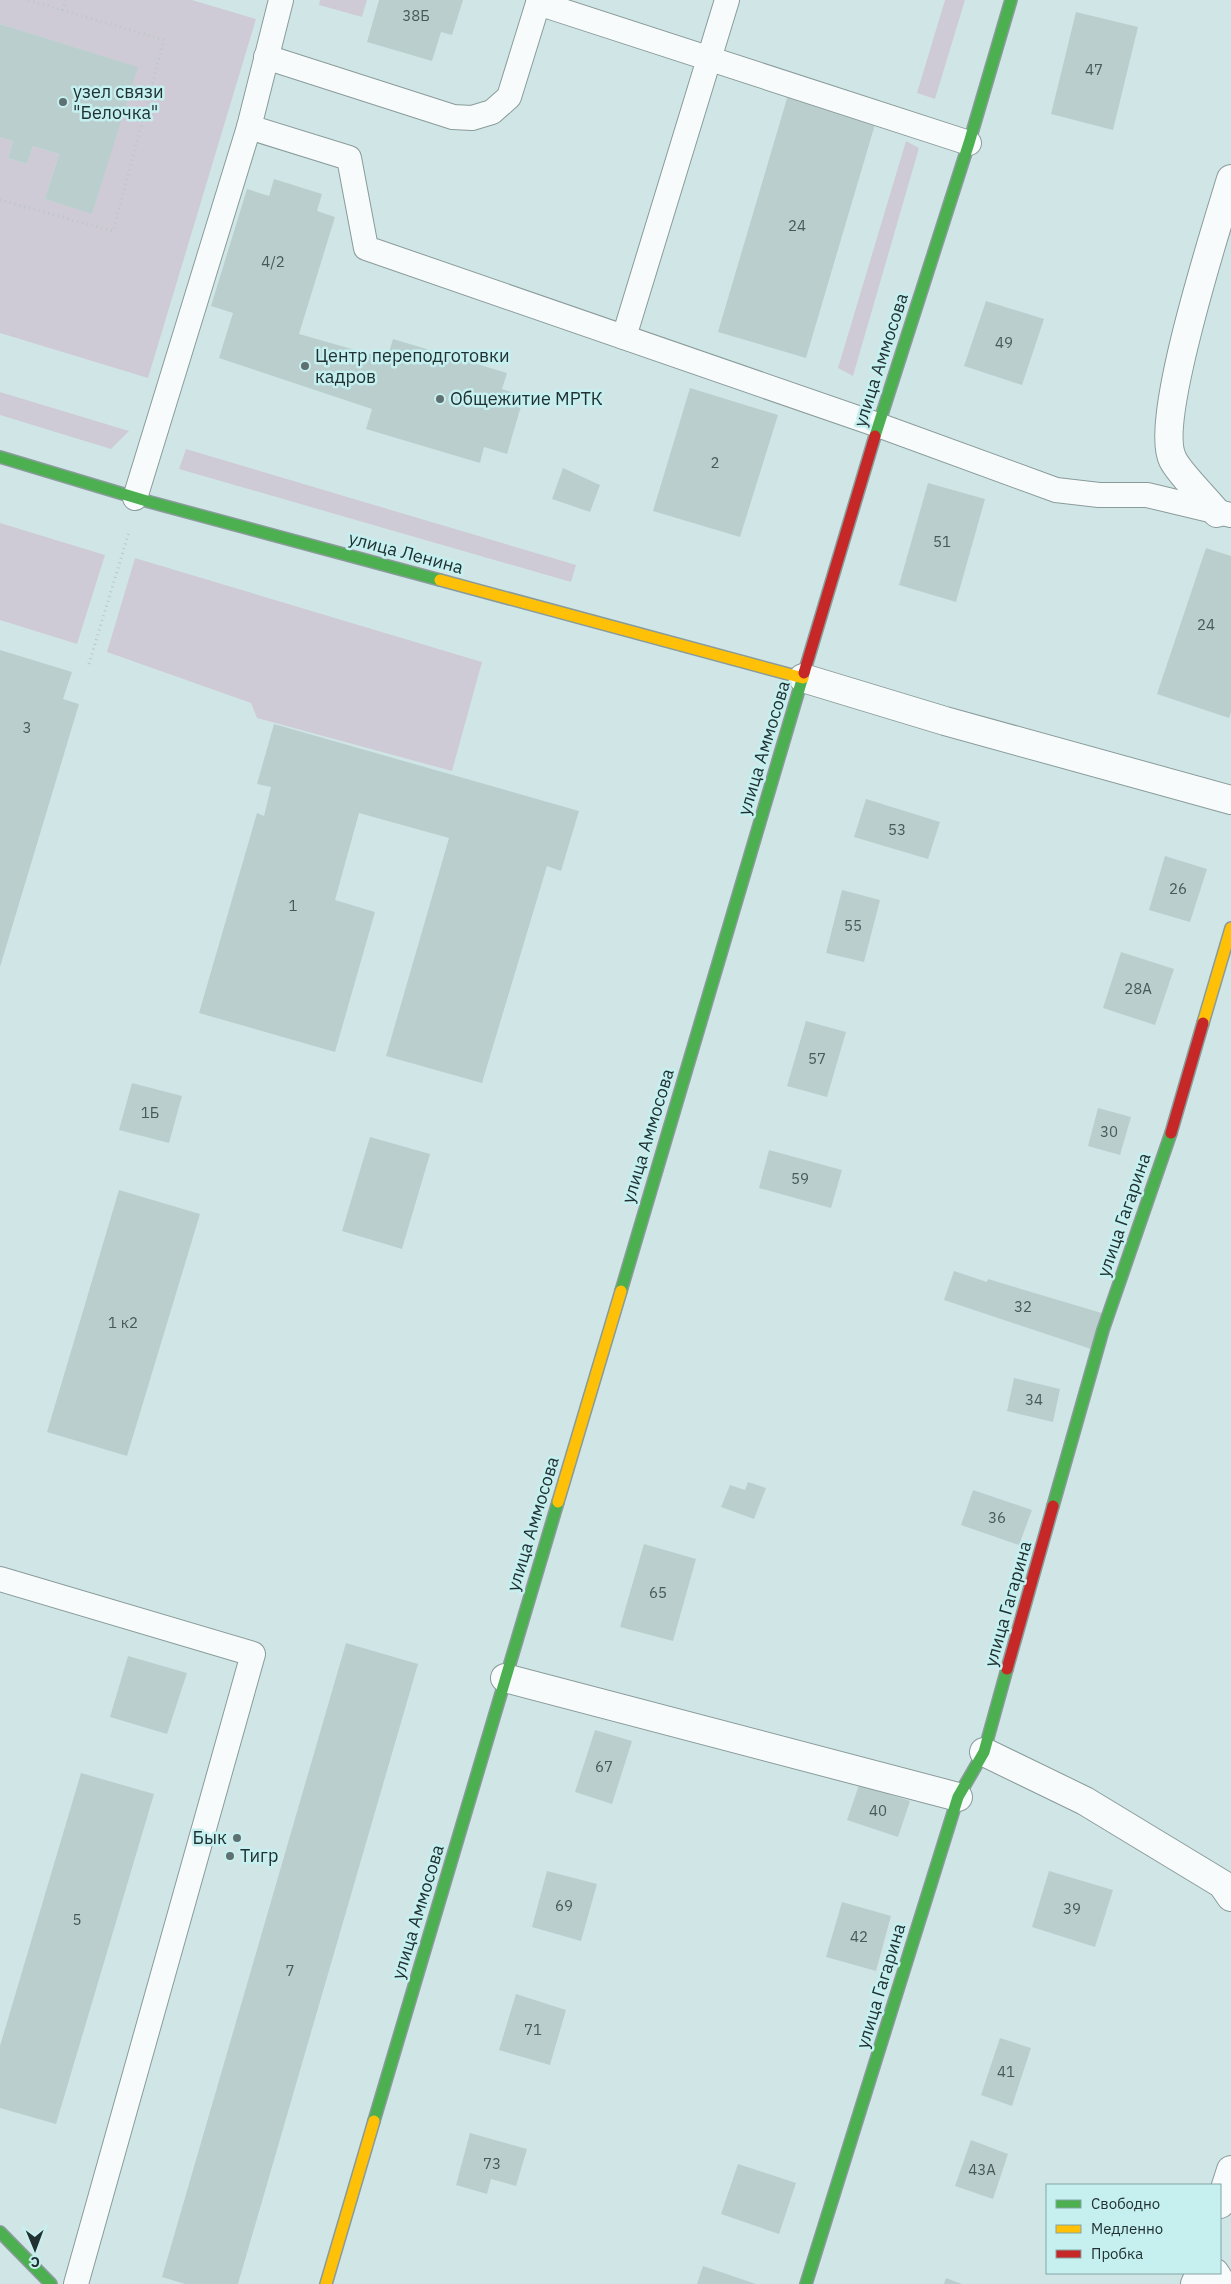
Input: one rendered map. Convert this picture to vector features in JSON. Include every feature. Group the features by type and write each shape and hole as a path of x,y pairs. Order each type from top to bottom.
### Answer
{"main road":[{"name":"улица Аммосова","path":"326,2284 878,425 970,143 1011,0"},
{"name":"улица Ленина","path":"0,457 134,498 803,678"},
{"name":"улица Гагарина","path":"806,2284 958,1798 984,1752 1103,1330 1172,1130 1231,928"},
{"path":"0,2232 51,2284"}],"street":[{"path":"1224,514 1172,459 1169,430 1187,330 1231,179"},
{"path":"803,678 945,721 1231,800"},
{"path":"505,1678 958,1798"},
{"path":"984,1752 1085,1801 1222,1884 1231,1897"},
{"path":"1221,2201 1231,2170"}],"lane":[{"path":"134,498 249,127 281,0"},
{"path":"624,337 727,0"},
{"path":"266,57 453,117 472,118 492,112 509,97 538,2 970,143"},
{"path":"249,127 349,158 366,248 878,425 1056,490 1099,496 1147,495 1224,514"},
{"path":"0,1579 253,1654 76,2284"}],"path":[{"path":"0,200 113,231 164,40 28,0"},
{"path":"62,10 66,0"},
{"path":"89,664 130,530"}],"shaded area":[{"path":"0,0 192,0 256,19 148,378 0,333 0,137 13,141 8,158 27,164 33,146 59,154 45,199 92,213 137,67 0,24"},
{"path":"320,0 367,0 362,17 319,5"},
{"path":"945,0 965,0 935,99 917,93"},
{"path":"906,141 919,148 853,376 838,368"},
{"path":"0,392 129,431 111,449 0,415"},
{"path":"186,449 576,565 571,582 179,469"},
{"path":"0,523 105,555 77,644 0,620"},
{"path":"135,558 482,662 452,771 257,718 251,703 107,652"}],"building":[{"path":"379,0 463,0 452,35 441,32 432,61 367,42"},
{"path":"1076,12 1138,27 1113,130 1051,114"},
{"name":"узел связи \"Белочка\"","path":"0,24 138,67 92,214 45,199 59,154 33,146 27,164 8,158 13,141 0,137"},
{"path":"788,95 876,121 806,358 718,332"},
{"path":"274,179 322,194 317,211 335,217 299,334 387,359 393,339 507,373 502,389 524,396 507,454 484,447 480,463 366,429 372,409 219,358 233,313 211,306 247,189 269,196"},
{"path":"986,301 1044,319 1022,385 964,366"},
{"path":"690,388 778,415 740,537 653,511"},
{"path":"563,468 600,485 590,512 552,499"},
{"path":"928,483 985,499 956,602 899,585"},
{"path":"1206,548 1231,556 1231,712 1229,718 1157,694"},
{"path":"0,650 72,672 63,699 79,704 0,967"},
{"path":"274,724 579,811 561,871 547,866 482,1083 386,1056 449,838 359,813 335,900 375,912 335,1052 199,1013 257,813 264,816 271,787 257,784"},
{"path":"866,799 940,822 928,859 854,837"},
{"path":"1165,856 1207,869 1190,922 1149,910"},
{"path":"842,890 880,900 864,962 826,953"},
{"path":"1121,952 1174,969 1155,1025 1103,1008"},
{"path":"806,1021 846,1032 827,1097 787,1086"},
{"path":"132,1083 182,1096 169,1143 119,1130"},
{"path":"1098,1108 1131,1117 1120,1155 1088,1146"},
{"path":"370,1137 430,1154 402,1249 342,1231"},
{"path":"769,1150 842,1170 831,1208 759,1188"},
{"path":"119,1190 200,1214 127,1456 47,1432"},
{"path":"954,1271 987,1282 988,1279 1105,1314 1094,1350 944,1300"},
{"path":"1014,1378 1060,1389 1053,1422 1007,1411"},
{"path":"748,1482 766,1488 754,1519 721,1507 730,1485 745,1490"},
{"path":"973,1490 1032,1510 1019,1545 961,1525"},
{"path":"644,1544 696,1559 673,1641 620,1627"},
{"path":"346,1643 418,1664 238,2284 185,2284 162,2277"},
{"path":"128,1656 187,1673 167,1734 110,1717"},
{"path":"595,1730 632,1741 612,1804 575,1792"},
{"path":"81,1773 154,1794 56,2124 0,2108 0,2046"},
{"path":"859,1785 910,1801 898,1837 847,1820"},
{"path":"547,1871 597,1884 581,1941 532,1927"},
{"path":"1049,1871 1113,1890 1095,1947 1032,1927"},
{"path":"842,1902 891,1916 876,1971 826,1957"},
{"path":"516,1994 566,2010 550,2065 499,2050"},
{"path":"1000,2038 1031,2048 1012,2106 981,2095"},
{"path":"470,2133 527,2149 516,2186 491,2179 487,2194 456,2185"},
{"path":"971,2140 1008,2154 993,2199 955,2186"},
{"path":"738,2164 796,2183 779,2234 721,2214"},
{"path":"703,2266 756,2284 697,2284"},
{"path":"946,2278 962,2284 944,2284"}],"traffic: fast":[{"path":"875,436 969,143 1011,0"},
{"path":"0,457 150,502 440,580"},
{"path":"621,1291 804,673"},
{"path":"1053,1506 1103,1330 1171,1133"},
{"path":"374,2121 558,1502"},
{"path":"806,2284 958,1797 984,1752 1007,1669"},
{"path":"0,2232 51,2284"}],"traffic: slow":[{"path":"440,580 803,678"},
{"path":"1203,1023 1231,928"},
{"path":"558,1502 621,1291"},
{"path":"326,2284 374,2121"}],"traffic: jam":[{"path":"804,673 875,436"},
{"path":"1171,1133 1203,1023"},
{"path":"1007,1669 1053,1506"}],"place":[{"name":"узел связи \"Белочка\"","path":"63,102"},
{"name":"Центр переподготовки кадров","path":"305,366"},
{"name":"Общежитие МРТК","path":"440,399"},
{"name":"Бык","path":"237,1838"},
{"name":"Тигр","path":"230,1856"}]}
